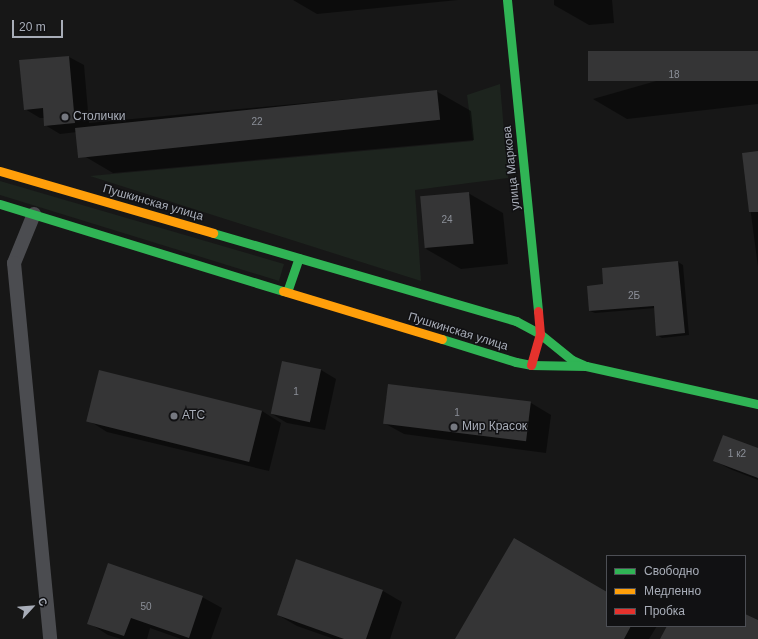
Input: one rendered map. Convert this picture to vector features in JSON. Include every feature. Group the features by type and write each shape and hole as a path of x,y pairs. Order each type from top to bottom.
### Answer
{"main road":[{"name":"улица Маркова","path":"507,0 540,334"},
{"name":"Пушкинская улица","path":"0,171 503,316 540,334 572,360 586,366 758,404"},
{"name":"Пушкинская улица","path":"0,204 516,362 531,365 586,366"},
{"path":"288,292 299,258"},
{"path":"531,365 540,334"}],"street":[{"path":"34,214 14,263 50,639"}],"shaded area":[{"path":"500,84 508,178 415,190 421,281 90,176 473,141 467,95"},
{"path":"0,181 284,264 279,281 0,195"}],"building":[{"path":"588,51 758,51 758,81 588,81"},
{"path":"69,56 75,123 44,126 43,108 24,110 19,60"},
{"path":"437,90 440,120 78,158 75,128"},
{"path":"758,151 758,212 749,212 742,153"},
{"path":"469,192 474,244 425,248 420,196"},
{"path":"678,261 685,333 656,336 654,306 589,311 587,286 603,284 602,268"},
{"path":"282,361 321,369 310,422 271,414"},
{"name":"АТС","path":"99,370 262,411 249,462 86,421"},
{"path":"388,384 531,402 526,441 383,424"},
{"path":"723,435 758,448 758,478 713,461"},
{"path":"514,538 606,591 606,627 630,627 624,639 455,639"},
{"path":"296,559 383,590 366,639 344,639 277,615"},
{"path":"108,563 203,596 189,638 131,618 124,636 87,624"},
{"path":"746,614 758,620 758,639 660,639 666,627 746,627"}],"traffic: fast":[{"path":"507,0 538,311"},
{"path":"0,204 283,291"},
{"path":"213,233 516,321 540,334 572,360 584,365"},
{"path":"287,292 299,258"},
{"path":"442,339 516,362 531,365 586,366 758,404"}],"traffic: slow":[{"path":"0,171 213,233"},
{"path":"283,291 442,339"}],"traffic: jam":[{"path":"531,365 540,334 538,311"}],"place":[{"name":"Столички","path":"65,117"},
{"name":"АТС","path":"174,416"},
{"name":"Мир Красок","path":"454,427"}]}
